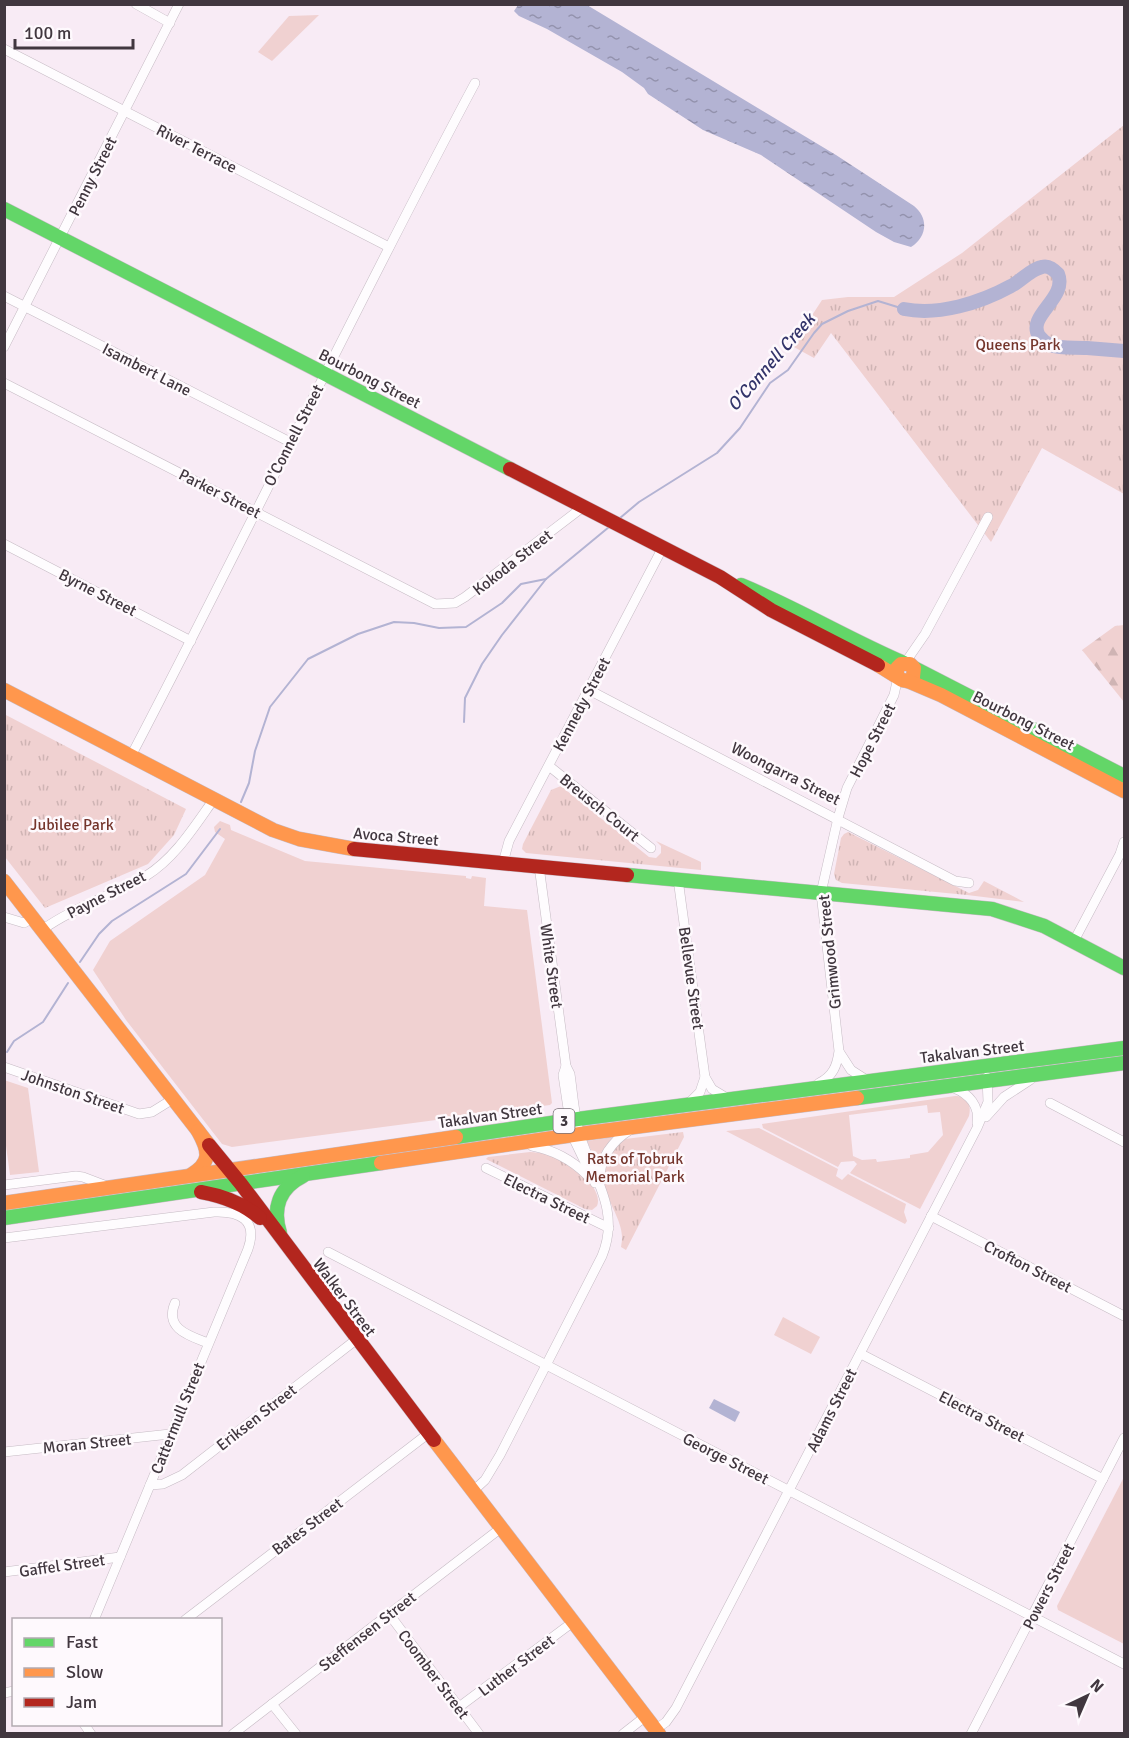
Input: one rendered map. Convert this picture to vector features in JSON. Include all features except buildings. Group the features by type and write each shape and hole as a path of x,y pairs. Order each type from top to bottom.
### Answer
{"main road":[{"name":"Bourbong Street","path":"4,209 906,672 941,695 1124,784"},
{"name":"Avoca Street","path":"4,690 273,830 299,840 328,846 820,893"},
{"name":"Walker Street","path":"4,881 241,1184 429,1434 658,1731"},
{"path":"820,893 992,909 1032,920 1125,968"},
{"name":"Takalvan Street","path":"4,1203 573,1120 1125,1048"},
{"name":"Takalvan Street","path":"4,1218 576,1134 1125,1063"},
{"path":"188,1177 199,1170 207,1158 206,1148 198,1131"},
{"path":"292,1254 276,1225 276,1207 281,1192 289,1184 308,1174"},
{"path":"192,1191 213,1194 241,1203 276,1233"}],"street":[{"path":"136,4 170,23"},
{"name":"Penny Street","path":"4,347 179,4"},
{"name":"River Terrace","path":"4,50 389,248"},
{"name":"O'Connell Street","path":"131,756 324,374 475,83"},
{"name":"Isambert Lane","path":"4,296 290,442"},
{"name":"Parker Street","path":"4,383 435,604"},
{"name":"Kokoda Street","path":"435,604 455,603 465,597 583,507"},
{"name":"Hope Street","path":"838,818 847,788 925,634 988,517"},
{"name":"Byrne Street","path":"4,544 191,641"},
{"name":"Kennedy Street","path":"503,863 509,841 663,547"},
{"name":"Woongarra Street","path":"588,690 838,818 955,881 969,883"},
{"name":"Breusch Court","path":"549,766 651,848"},
{"name":"Payne Street","path":"42,930 58,918 146,875 166,860 213,799"},
{"name":"Grimwood Street","path":"838,818 820,893 839,1051"},
{"path":"1074,941 1125,842"},
{"name":"White Street","path":"539,866 566,1066 563,1075 576,1134"},
{"name":"Bellevue Street","path":"678,879 705,1077"},
{"path":"4,917 24,923 33,918"},
{"path":"839,1051 851,1070 870,1081"},
{"path":"809,1089 824,1081 832,1073 838,1061 839,1051"},
{"name":"Adams Street","path":"658,1731 671,1716 977,1128 988,1102 986,1066"},
{"name":"Johnston Street","path":"4,1067 139,1114 152,1112 173,1099"},
{"path":"977,1128 1012,1090 1045,1073"},
{"path":"705,1077 717,1094 732,1099"},
{"path":"685,1105 698,1095 705,1077"},
{"path":"942,1086 956,1089 971,1099 979,1115 977,1128"},
{"path":"1050,1103 1125,1142"},
{"path":"600,1189 600,1171 610,1147 629,1130 643,1126"},
{"path":"473,1491 494,1466 602,1256 609,1238 605,1201 576,1134"},
{"path":"514,1143 538,1147 566,1159 582,1170 600,1189"},
{"name":"Electra Street","path":"486,1168 609,1228"},
{"path":"4,1185 76,1176 111,1189"},
{"name":"Cattermull Street","path":"4,1238 214,1212 234,1213 243,1217 250,1230 250,1243 95,1618"},
{"name":"Crofton Street","path":"931,1216 1125,1316"},
{"name":"George Street","path":"328,1252 1125,1664"},
{"path":"175,1303 174,1322 178,1329 208,1343"},
{"name":"Eriksen Street","path":"150,1485 163,1484 182,1474 357,1339"},
{"name":"Electra Street","path":"861,1354 1102,1479"},
{"name":"Moran Street","path":"5,1452 170,1434"},
{"name":"Bates Street","path":"188,1618 429,1434"},
{"name":"Powers Street","path":"971,1734 1125,1438"},
{"path":"4,1441 5,1452"},
{"name":"Steffensen Street","path":"233,1734 501,1528"},
{"name":"Gaffel Street","path":"4,1572 120,1557"},
{"name":"Coomber Street","path":"389,1614 479,1734"},
{"name":"Luther Street","path":"459,1707 573,1622"},
{"path":"272,1704 296,1734"},
{"path":"623,1734 646,1716"}],"green space":[{"path":"319,15 272,61 258,52 289,16"},
{"name":"Queens Park","path":"1124,125 1124,494 1042,448 991,542 831,333 814,358 792,346 822,300 848,297 894,297 962,253"},
{"path":"1124,625 1124,702 1082,650 1115,626"},
{"name":"Jubilee Park","path":"4,714 186,809 174,835 148,864 45,908 5,857"},
{"path":"561,786 649,857 656,858 661,853 661,846 656,841 701,862 701,870 526,853 522,849 523,844 551,790"},
{"path":"220,821 230,825 231,830 305,861 466,876 471,879 472,876 486,878 484,906 527,910 552,1103 232,1147 222,1144 126,1020 93,970 110,941 205,875 225,839 215,832 214,827"},
{"path":"848,832 969,893 978,890 984,881 1024,902 842,883 836,880 834,874 841,838"},
{"path":"4,1080 28,1088 39,1172 10,1175 4,1131"},
{"path":"955,1096 965,1099 970,1108 969,1116 920,1209 850,1173 857,1164 854,1161 841,1162 838,1167 763,1128 762,1124","holes":["927,1105 928,1113 940,1112 943,1135 928,1152 910,1155 910,1158 877,1162 876,1159 862,1160 853,1156 849,1115"]},
{"path":"759,1128 838,1169 836,1176 842,1180 848,1174 906,1204 904,1212 907,1221 905,1224 726,1131"},
{"name":"Rats of Tobruk Memorial Park","path":"683,1132 684,1137 626,1250 621,1247 620,1224 606,1190 605,1166 616,1147 625,1139"},
{"path":"613,1137 605,1148 598,1166 587,1141"},
{"path":"530,1152 555,1156 579,1171 596,1192 597,1206 592,1210 585,1209 486,1159"},
{"path":"783,1317 820,1337 811,1354 774,1335"},
{"path":"1124,1477 1124,1644 1058,1610 1057,1606"}],"water":[{"path":"518,5 587,5 836,155 914,206 924,222 923,233 911,247 894,242 876,232 761,155 703,130 648,94 644,88 622,72 547,29 519,16 514,11"},
{"path":"714,1399 740,1412 735,1422 709,1408"}],"waterway":[{"name":"O'Connell Creek","path":"904,309 931,311 972,303 1011,286 1034,270 1047,267 1058,274 1060,283 1053,299 1038,321 1036,329 1039,336 1050,345 1059,347 1124,351"},
{"name":"O'Connell Creek","path":"620,518 639,502 717,453 740,428 770,383 788,370 822,324 848,311 878,301 904,309"},
{"name":"O'Connell Creek","path":"241,802 249,783 255,751 270,707 308,659 358,634 394,622 439,628 466,627 502,603 521,584 546,579 609,527"},
{"path":"464,722 465,698 482,664 546,579"},
{"name":"O'Connell Creek","path":"80,962 99,934 112,921 186,874 220,829"},
{"name":"O'Connell Creek","path":"7,1052 14,1041 43,1022 68,983"}],"traffic: fast":[{"path":"4,209 510,469"},
{"path":"741,585 904,663"},
{"path":"914,668 1124,776"},
{"path":"627,875 992,909 1044,926 1124,968"},
{"path":"456,1137 1124,1048"},
{"path":"857,1098 1124,1063"},
{"path":"4,1218 381,1163"},
{"path":"280,1233 277,1207 288,1186 303,1176"}],"traffic: slow":[{"path":"878,665 902,680 908,681 913,677 914,668 910,664 901,664 897,668 897,676"},
{"path":"908,681 941,695 1124,791"},
{"path":"4,690 273,830 299,839 354,849"},
{"path":"4,881 209,1145"},
{"path":"381,1163 580,1134 857,1098"},
{"path":"191,1175 198,1170 207,1156 198,1131"},
{"path":"4,1203 456,1137"},
{"path":"434,1440 659,1734"}],"traffic: jam":[{"path":"510,469 720,577 771,610 878,665"},
{"path":"354,849 627,875"},
{"path":"209,1145 434,1440"},
{"path":"201,1192 232,1201 247,1208 260,1218"}]}
